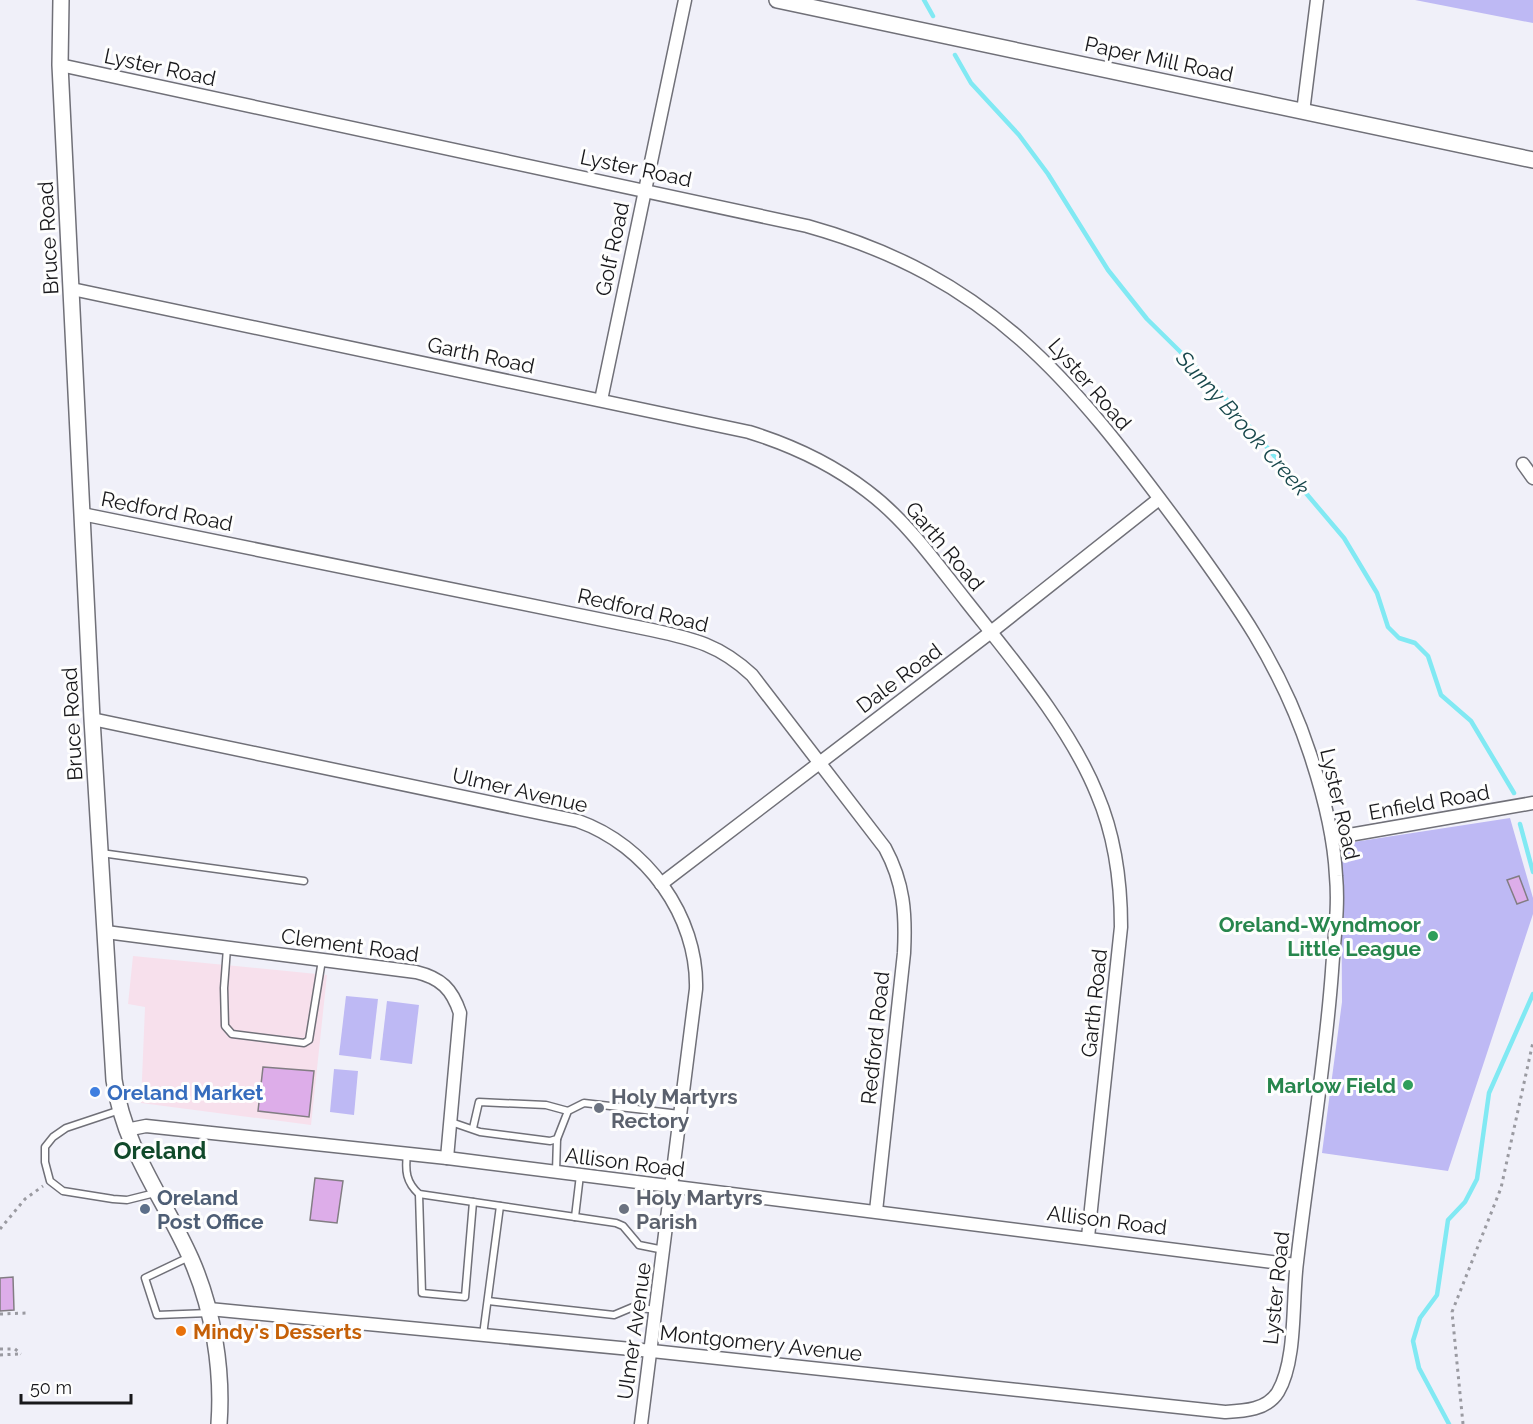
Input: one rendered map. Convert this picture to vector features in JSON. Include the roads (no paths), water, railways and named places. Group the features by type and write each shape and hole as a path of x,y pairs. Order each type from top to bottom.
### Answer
{"street":[{"name":"Bruce Road","path":"61,0 60,65 92,719 114,1080 126,1130 155,1193 190,1257 210,1311 218,1383 219,1424"},
{"name":"Golf Road","path":"601,400 685,0"},
{"name":"Paper Mill Road","path":"777,0 1533,160"},
{"path":"1303,112 1317,0"},
{"name":"Lyster Road","path":"60,65 644,189 845,236 903,260 957,290 1013,331 1056,371 1159,499 1238,606 1269,657 1305,738 1332,838 1337,913 1330,996 1296,1265 1288,1363 1278,1391 1270,1402"},
{"name":"Garth Road","path":"72,289 749,432 788,446 842,474 866,490 906,525 991,632 1082,760 1098,795 1115,852 1121,899 1121,927 1088,1237"},
{"path":"1523,464 1533,478"},
{"name":"Dale Road","path":"661,884 991,632 1159,499"},
{"name":"Redford Road","path":"82,514 652,630 710,645 724,652 752,675 885,848 894,864 904,897 904,953 876,1211"},
{"name":"Ulmer Avenue","path":"92,719 578,821 619,840 661,884 688,932 695,958 696,989 665,1250 641,1424"},
{"name":"Enfield Road","path":"1332,838 1533,803"},
{"name":"Clement Road","path":"106,932 416,972 433,977 449,989 460,1013 447,1158"},
{"name":"Allison Road","path":"126,1130 146,1126 447,1158 1296,1265"},
{"name":"Montgomery Avenue","path":"210,1311 652,1351 1226,1412 1243,1411 1270,1402"}],"lane":[{"path":"100,853 304,881"},
{"path":"227,948 224,988 225,1026 228,1032 242,1035 304,1042 309,1040 322,960"},
{"path":"473,1128 479,1102 546,1105 568,1111"},
{"path":"556,1172 553,1140 568,1111 584,1103 681,1114"},
{"path":"120,1110 66,1128 53,1137 45,1148 45,1162 50,1181 63,1191 113,1199 127,1200 155,1193"},
{"path":"451,1122 480,1132 553,1140"},
{"path":"407,1154 405,1171 411,1186 419,1194 616,1223 623,1226 639,1245 665,1250"},
{"path":"574,1217 580,1175"},
{"path":"419,1194 422,1293 465,1297 474,1202"},
{"path":"483,1335 500,1206"},
{"path":"190,1257 145,1278 157,1315 210,1311"},
{"path":"488,1301 615,1316 633,1307 657,1310"}],"waterway":[{"name":"Sunny Brook Creek","path":"924,0 933,16"},
{"name":"Sunny Brook Creek","path":"955,55 971,83 1019,135 1048,174 1108,270 1147,319 1215,386 1344,538 1377,593 1388,627 1399,638 1415,643 1428,656 1441,695 1471,721 1514,793"},
{"name":"Sunny Brook Creek","path":"1520,824 1533,872"},
{"name":"Sunny Brook Creek","path":"1449,1424 1419,1368 1413,1341 1420,1318 1437,1295 1448,1220 1465,1202 1477,1179 1489,1093 1533,994"}],"place":[{"name":"Oreland-Wyndmoor Little League","path":"1433,936"},
{"name":"Marlow Field","path":"1408,1085"},
{"name":"Oreland Market","path":"95,1092"},
{"name":"Holy Martyrs Rectory","path":"599,1108"},
{"name":"Oreland Post Office","path":"145,1209"},
{"name":"Holy Martyrs Parish","path":"624,1209"},
{"name":"Mindy's Desserts","path":"181,1331"}],"district":[{"name":"Oreland","path":"160,1150"}]}
